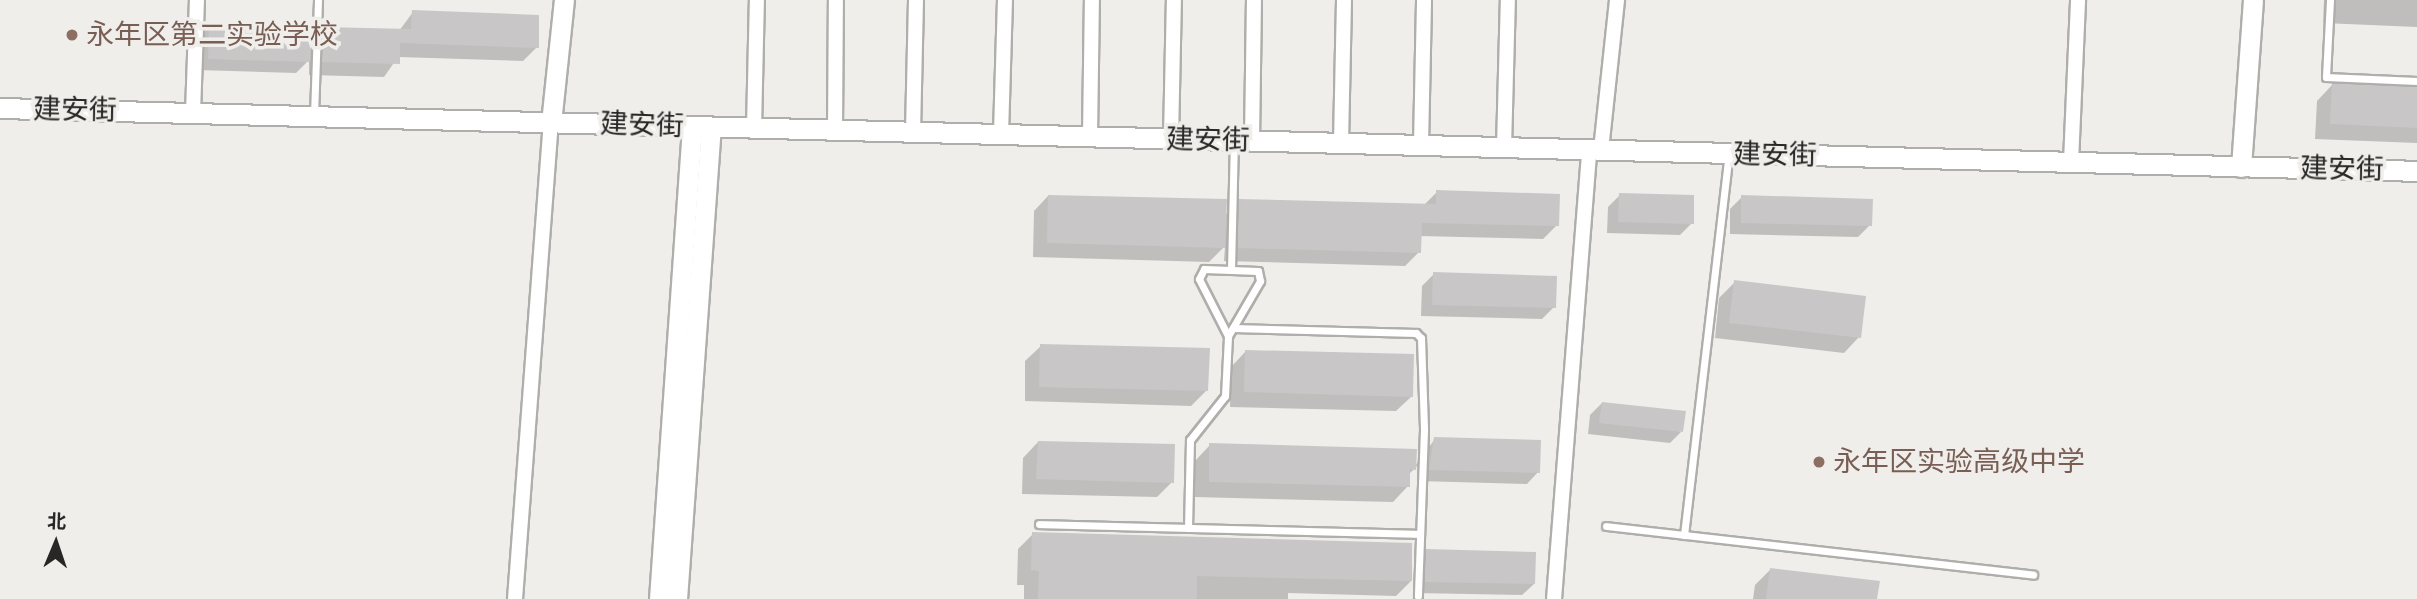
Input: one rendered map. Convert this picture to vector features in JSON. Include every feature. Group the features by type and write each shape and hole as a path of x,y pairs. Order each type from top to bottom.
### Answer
{"main road":[{"path":"551,123 564,0"},
{"path":"2241,167 2253,0"},
{"name":"建安街","path":"0,108 2417,171"},
{"path":"659,599 701,127"},
{"path":"677,599 701,127"}],"street":[{"path":"193,114 197,0"},
{"path":"754,128 757,0"},
{"path":"835,130 836,0"},
{"path":"913,132 916,0"},
{"path":"1001,134 1005,0"},
{"path":"1090,137 1092,0"},
{"path":"1171,139 1174,0"},
{"path":"1243,141 1254,0"},
{"path":"1340,143 1344,0"},
{"path":"1421,145 1424,0"},
{"path":"1504,148 1508,0"},
{"path":"1554,599 1595,150 1617,0"},
{"path":"2071,162 2078,0"},
{"path":"515,599 551,123"}],"lane":[{"path":"314,117 318,0"},
{"path":"2330,0 2326,77 2417,81"},
{"path":"1231,270 1243,141"},
{"path":"1684,535 1729,153"},
{"path":"1188,528 1190,440 1225,396 1228,336 1260,281 1258,271 1204,270 1199,279 1228,336"},
{"path":"1233,328 1416,333 1421,338 1418,596"},
{"path":"1039,524 1420,534"},
{"path":"1606,526 2033,575"}],"building":[{"path":"412,10 539,15 539,48 400,43 400,64 322,62 323,27 411,29"},
{"path":"209,25 311,27 310,62 208,59"},
{"path":"2332,83 2417,87 2417,128 2330,124"},
{"path":"1436,190 1560,194 1559,226 1422,223 1421,253 1238,248 1239,199 1436,204"},
{"path":"1619,193 1694,195 1694,224 1618,222"},
{"path":"1048,195 1227,199 1225,248 1047,243"},
{"path":"1741,195 1873,199 1872,226 1741,223"},
{"path":"1433,272 1557,276 1556,308 1432,305"},
{"path":"1734,280 1866,296 1861,338 1729,323"},
{"path":"1040,344 1210,348 1208,391 1039,387"},
{"path":"1245,350 1414,354 1413,397 1244,392"},
{"path":"1602,402 1686,411 1683,432 1599,423"},
{"path":"1434,437 1541,440 1540,473 1429,470"},
{"path":"1038,441 1175,444 1174,483 1036,479"},
{"path":"1209,443 1417,449 1416,470 1410,469 1410,487 1209,482"},
{"path":"1032,532 1412,543 1412,581 1197,576 1197,599 1038,599 1039,571 1031,570"},
{"path":"1426,549 1536,552 1535,584 1425,582"},
{"path":"1770,568 1880,581 1877,599 1766,599"}],"place":[{"name":"永年区第二实验学校","path":"72,35"},
{"name":"永年区实验高级中学","path":"1819,462"}]}
